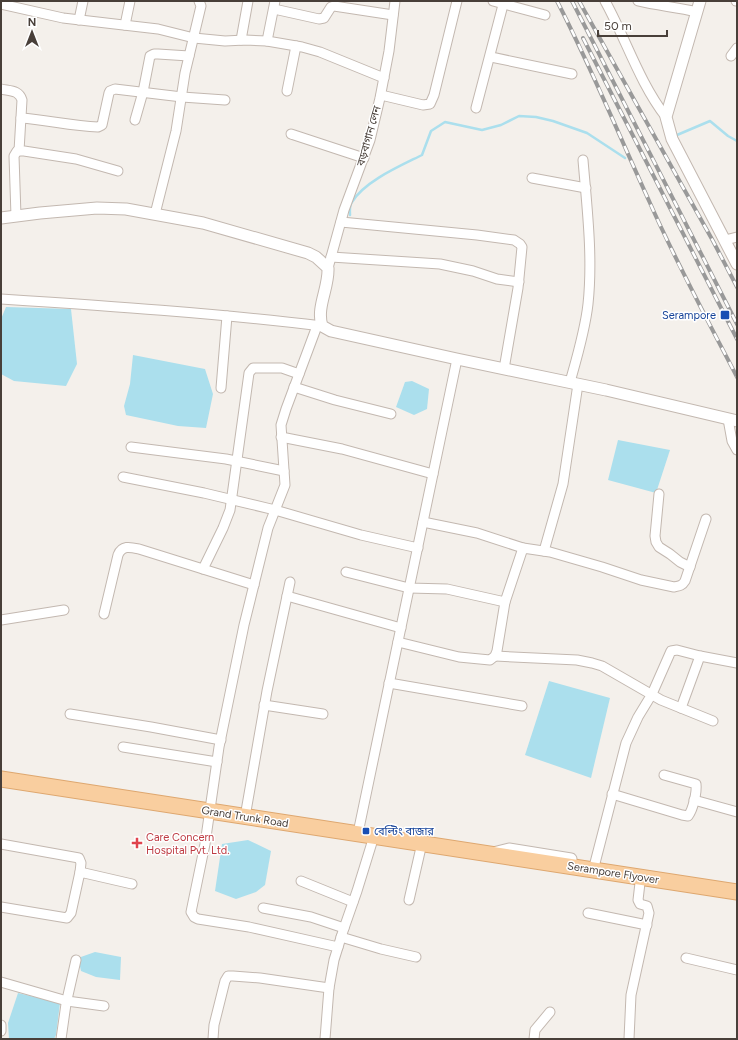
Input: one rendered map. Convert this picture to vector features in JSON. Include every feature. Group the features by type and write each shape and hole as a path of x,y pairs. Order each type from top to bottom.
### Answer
{"main road":[{"name":"Grand Trunk Road","path":"1,779 489,854"},
{"name":"Serampore Flyover","path":"489,854 737,892"}],"street":[{"path":"79,20 83,1"},
{"path":"124,25 130,1"},
{"path":"155,214 176,131 185,73 201,6 200,1"},
{"path":"241,40 248,1"},
{"name":"বড়বাগান লেন","path":"328,268 341,222 370,140 381,95 389,51 395,1"},
{"path":"381,95 423,105 430,104 434,95 457,1"},
{"path":"493,1 504,2 545,15"},
{"path":"605,1 642,78 657,106 666,117 672,139 737,264"},
{"path":"638,1 662,7 678,8 697,12"},
{"path":"666,117 700,1"},
{"path":"476,108 491,57 504,2"},
{"path":"1,4 63,18 158,29 194,38 225,41 267,41 296,46 320,52 384,78"},
{"path":"267,41 274,5 319,19 324,18 331,7 334,6 393,15"},
{"path":"287,91 296,46"},
{"path":"135,120 143,92 148,59 151,55 189,56"},
{"path":"491,57 572,74"},
{"path":"1,89 16,92 22,97 19,151"},
{"path":"21,118 60,124 98,127 102,125 110,91 114,89 182,97 225,100"},
{"path":"291,134 364,158"},
{"path":"16,216 15,152 19,151 76,160 118,171"},
{"path":"544,551 563,484 574,383 589,293 590,253 583,160"},
{"path":"532,178 586,188"},
{"path":"1,218 107,208 126,209 204,223 294,249 316,257 328,268 328,277 320,313 320,326 299,374 281,426 285,488 268,528 244,625 217,762 205,844 191,910 192,915 198,919 249,927 338,947"},
{"path":"341,222 477,235 518,242 522,247 519,282 504,369"},
{"path":"725,240 737,237"},
{"path":"331,257 440,264 457,267 497,279 519,282"},
{"path":"1,299 227,316 320,326 331,331 456,359 574,383 733,420 732,441 737,450"},
{"path":"221,388 227,316"},
{"path":"358,833 456,359"},
{"path":"204,569 227,520 232,500 236,461 247,386 251,370 258,368 282,368 299,374"},
{"path":"294,387 335,400 391,414"},
{"path":"281,437 342,449 433,474"},
{"path":"131,447 236,461 284,471"},
{"path":"123,477 204,493 275,510 348,532 418,548"},
{"path":"659,494 655,536 656,542 659,547 675,559 690,567"},
{"path":"423,522 477,533 523,548 544,551 602,567 641,580 674,587 683,585 706,519"},
{"path":"104,614 118,555 122,548 131,547 139,549 254,585"},
{"path":"496,656 506,602 523,548"},
{"path":"346,572 409,588 447,589 506,602"},
{"path":"245,817 264,705 290,582"},
{"path":"287,596 401,628"},
{"path":"1,620 64,610"},
{"path":"398,642 448,654 488,661 496,656 577,660 592,663 602,666 661,700 713,721"},
{"path":"595,863 628,737 652,694 671,651 677,650 737,663"},
{"path":"681,708 700,656"},
{"path":"389,683 522,706"},
{"path":"264,705 323,714"},
{"path":"70,714 221,740"},
{"path":"123,747 217,762"},
{"path":"612,794 686,816 689,814 694,800 696,784 664,775"},
{"path":"694,800 737,812"},
{"path":"326,1039 329,988 334,960 354,902 374,836"},
{"path":"1,844 79,858 82,863 71,913 67,918 1,907"},
{"path":"409,900 422,844"},
{"path":"489,854 509,849 737,885"},
{"path":"473,852 484,859 737,898"},
{"path":"80,872 132,884"},
{"path":"301,881 354,902"},
{"path":"629,1039 631,995 650,912 647,906 640,904 638,900 640,883"},
{"path":"263,908 311,917 344,928"},
{"path":"588,913 647,925"},
{"path":"341,937 381,949 416,957"},
{"path":"686,958 737,970"},
{"path":"61,1039 76,960"},
{"path":"213,1039 214,1025 225,981 228,976 329,988"},
{"path":"1,982 67,1001 104,1006"},
{"path":"534,1039 535,1030 550,1012"},
{"path":"1,1025 1,1031"}],"water":[{"path":"6,307 71,309 77,364 66,386 14,381 1,374 1,319"},
{"path":"133,355 205,369 213,394 206,428 178,426 126,415 124,406 130,384"},
{"path":"412,381 429,389 427,409 414,415 396,407 405,382"},
{"path":"618,440 670,450 656,493 608,480"},
{"path":"549,681 610,698 591,778 525,755"},
{"path":"248,840 271,851 265,885 256,892 236,899 215,891 222,844"},
{"path":"95,952 121,957 120,980 96,977 81,971 78,958"},
{"path":"18,993 60,1003 56,1035 54,1039 9,1039 8,1023"}],"waterway":[{"path":"350,215 350,205 365,187 394,169 422,155 431,131 445,122 482,130 501,125 519,116 536,117 553,121 587,133 625,158"},
{"path":"677,135 710,121 728,136 737,141"}],"railway":[{"path":"557,1 593,76 670,247 737,377"},
{"path":"572,1 737,324"},
{"path":"579,1 713,241 737,287"},
{"path":"583,38 737,339"}],"place":[{"name":"Serampore","path":"725,315"},
{"name":"বেল্টিং বাজার","path":"366,831"},
{"name":"Care Concern Hospital Pvt. Ltd.","path":"137,843"}]}
